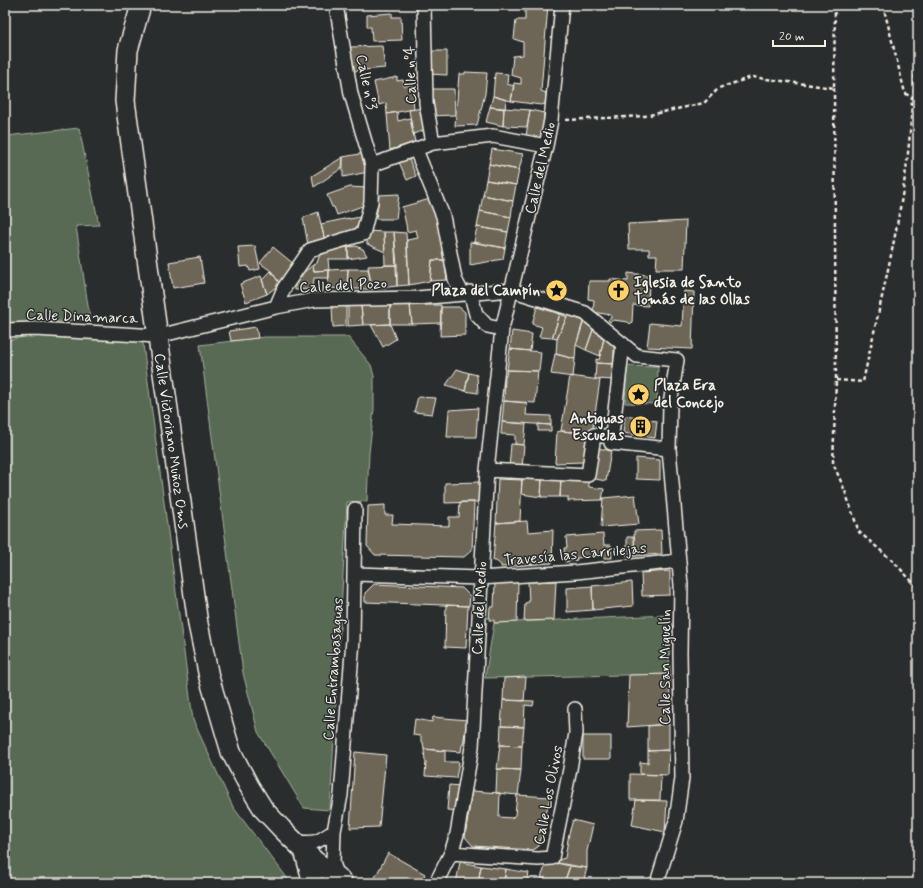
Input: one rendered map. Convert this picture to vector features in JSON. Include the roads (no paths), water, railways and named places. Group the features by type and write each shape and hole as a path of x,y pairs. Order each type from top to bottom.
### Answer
{"street":[{"name":"Calle Victoriano Muñoz Oms","path":"140,5 128,50 125,101 198,624 211,684 230,752 264,810 305,851"},
{"name":"Calle nº3","path":"276,307 284,288 310,250 363,234 371,202 372,165 351,94 336,5"},
{"name":"Calle nº4","path":"424,5 426,102 433,143"},
{"name":"Calle del Medio","path":"436,883 451,852 457,834 472,747 487,470 502,329 551,120 562,5"},
{"path":"372,165 433,143 494,136 546,146"},
{"path":"416,150 443,216 455,279 466,293 476,314 487,326 502,329"},
{"name":"Calle del Pozo","path":"157,336 276,307 314,300 417,298 511,290"},
{"path":"511,290 585,313 623,344 637,356 677,360 670,405 669,449 611,442 623,344"},
{"name":"Calle Dinamarca","path":"5,330 35,329 157,336"},
{"path":"487,470 588,475 594,435 612,437"},
{"name":"Calle San Miguelín","path":"657,883 676,821 682,778 680,653 681,585 669,449"},
{"name":"Calle Entrambasaguas","path":"341,880 333,863 334,831 341,795 353,640 356,509"},
{"name":"Travesía las Carrilejas","path":"355,574 480,578 576,572 679,561"},
{"name":"Calle Los Olivos","path":"451,852 538,859 552,858 576,733 575,709"},
{"path":"305,851 310,844 319,841 334,831"},
{"name":"Calle Entrambasaguas","path":"305,851 321,856 334,831"},
{"path":"305,851 341,880"},
{"path":"305,851 313,882"}],"place":[{"name":"Plaza del Campín","path":"556,290"},
{"name":"Iglesia de Santo Tomás de las Ollas","path":"618,291"},
{"name":"Plaza Era del Concejo","path":"638,394"},
{"name":"Antiguas Escuelas","path":"640,427"}]}
